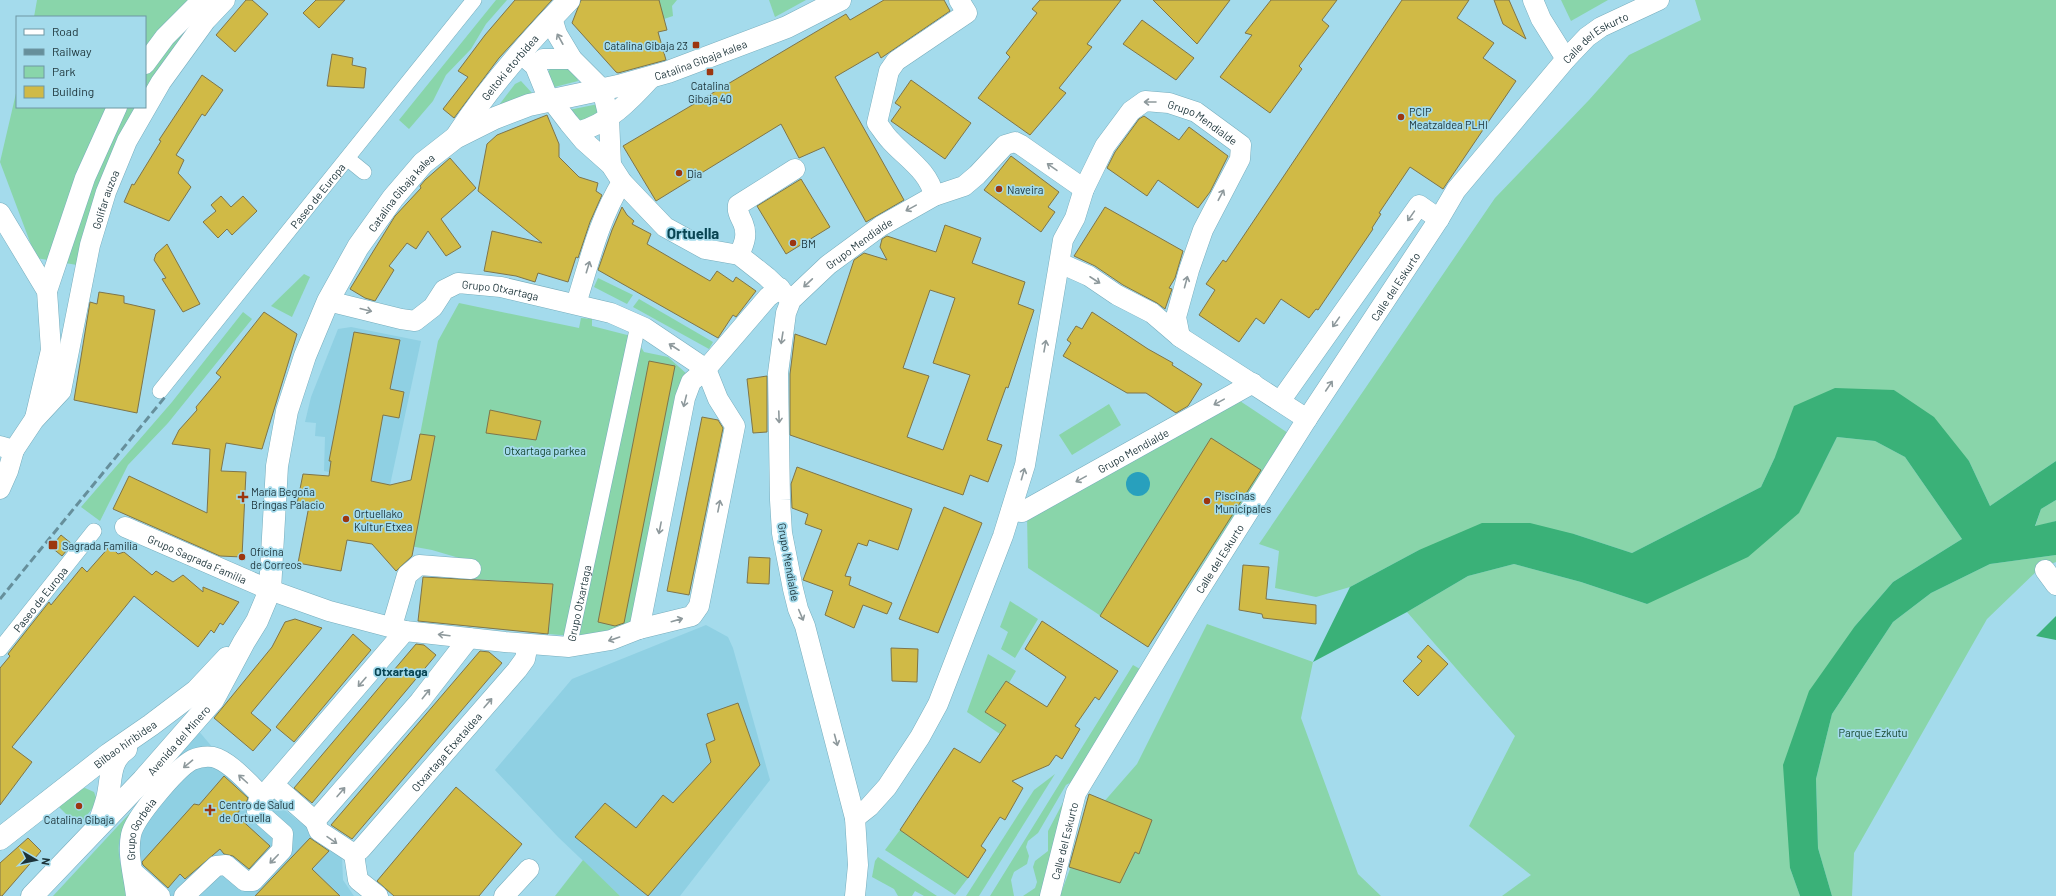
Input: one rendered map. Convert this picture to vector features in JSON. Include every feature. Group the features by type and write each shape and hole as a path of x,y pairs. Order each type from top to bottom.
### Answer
{"street":[{"path":"146,63 165,37 202,0"},
{"name":"Golifar auzoa","path":"0,489 8,471 7,448 61,390 90,245 106,192 127,141 161,82 206,20 225,0"},
{"name":"Paseo de Europa","path":"160,391 348,159 474,0"},
{"name":"Geltoki etorbidea","path":"455,138 470,116 528,60 552,18 569,0"},
{"name":"Catalina Gibaja kalea","path":"244,642 257,621 270,590 277,466 287,411 305,356 328,301 358,246 393,198 423,163 455,138 495,118 529,105 651,78 787,27 840,0"},
{"path":"934,196 926,176 890,140 877,123 889,71 902,51 968,13 959,0"},
{"path":"1533,0 1541,19 1566,59"},
{"name":"Calle del Eskurto","path":"1050,896 1076,793 1194,598 1307,419 1440,220 1456,190 1566,59 1587,37 1601,27 1658,0"},
{"path":"552,18 557,34 572,59 602,89 609,118 611,165"},
{"path":"572,59 528,60 551,101 584,141 611,165 622,182 665,227 705,249 739,255 785,294"},
{"path":"577,132 588,130 609,118 651,78"},
{"name":"Grupo Mendialde","path":"856,818 869,808 887,787 920,737 938,704 1011,511 1026,465 1063,240 1079,209 1084,189 1105,146 1131,111 1145,101 1169,103 1196,112 1241,145 1240,159 1203,230 1176,317 1180,337"},
{"name":"Golifar auzoa","path":"34,420 51,350 47,291 85,178 117,108"},
{"name":"Grupo Mendialde","path":"706,369 768,297 785,294 881,226 934,196 964,186 978,175 1005,145 1015,142 1021,145 1084,189"},
{"path":"348,159 364,172"},
{"path":"739,255 746,235 743,224 737,213 738,205 795,169"},
{"path":"576,304 595,244 614,196 622,182"},
{"path":"1281,400 1419,205 1440,220"},
{"name":"Golifar auzoa","path":"0,213 47,291"},
{"path":"1060,263 1089,276 1118,295 1152,313 1180,337 1281,400 1307,419"},
{"name":"Grupo Otxartaga","path":"270,590 329,611 399,628 469,638 569,647 611,640 639,629 692,616 699,606 735,426 718,399 706,369 645,328 611,313 501,287 458,283 444,290 433,307 416,321 401,319 328,301"},
{"name":"Grupo Mendialde","path":"785,294 786,313 777,378 782,533 798,609 805,626 856,818 858,865 855,896"},
{"path":"1152,313 1165,314 1179,308"},
{"name":"Grupo Otxartaga","path":"569,647 638,325"},
{"path":"639,629 646,602 685,398 691,382 706,369"},
{"name":"Grupo Mendialde","path":"1011,511 1022,512 1253,383"},
{"name":"Grupo Sagrada Familia","path":"125,527 270,590"},
{"name":"Paseo de Europa","path":"0,649 94,531"},
{"path":"184,896 216,866 226,865 245,881 253,881 282,850 283,834 258,811 258,802 269,791 399,628 408,575 418,566 471,569"},
{"path":"315,821 420,700 469,638"},
{"name":"Bilbao hiribidea","path":"0,838 81,777 180,711 196,690 244,642"},
{"name":"Avenida del Minero","path":"32,896 97,828 152,786 213,700 244,642"},
{"name":"Otxartaga Etxetaldea","path":"354,854 516,670 525,659 528,644"},
{"path":"112,757 132,778 152,786 191,761 202,756 212,757 224,762 315,821 319,830 354,854 353,862 358,880 378,896"},
{"path":"97,828 107,798 112,757"},
{"path":"81,777 92,780 101,787 107,798"},
{"name":"Grupo Gorbeia","path":"136,896 130,849 133,827 144,810 152,786"},
{"path":"504,896 529,869"},
{"name":"Grupo Gorbeia","path":"133,872 160,896"}],"shaded area":[{"path":"351,327 421,341 390,485 324,471 325,437 315,436 316,423 305,422 311,397 338,329"},
{"path":"1138,472 1146,476 1150,484 1146,492 1138,496 1130,492 1126,484 1130,476"},
{"path":"706,625 728,637 733,648 770,780 680,896 620,896 558,837 495,770 572,679"},
{"name":"Centro de Salud de Ortuella","path":"197,729 224,761 342,856 343,880 354,896 131,896 118,854 119,838 126,821"}],"green space":[{"path":"37,0 215,0 146,99 146,16 34,16"},
{"path":"496,0 507,0 486,24 471,49 446,75 433,101 409,129 399,120"},
{"path":"659,0 677,0 672,6 673,16 664,19"},
{"path":"769,0 806,0 775,17"},
{"path":"1561,0 1608,0 1571,21"},
{"path":"1695,0 2056,0 2056,461 1990,506 1969,461 1894,390 1775,457 1761,487 1632,553 1574,534 1419,550 1350,587 1316,597 1275,588 1279,551 1259,544 1495,198 1589,100 1629,55 1701,20"},
{"path":"551,67 567,67 576,75 578,81 547,89 547,74"},
{"path":"521,81 532,93 499,105 515,84"},
{"path":"16,93 16,108 141,108 77,265 36,258 0,162"},
{"path":"598,104 599,115 582,122 569,110"},
{"path":"304,274 310,277 292,317 271,306"},
{"path":"598,278 633,295 627,304 594,287"},
{"path":"639,299 713,342 709,349 633,307"},
{"name":"Otxartaga parkea","path":"459,303 579,328 581,318 592,319 592,326 635,337 644,352 668,357 688,375 635,627 586,637 548,634 552,584 474,579 476,563 432,550 399,544 438,341"},
{"path":"243,312 252,319 168,423 128,465 100,521 81,507 172,402"},
{"path":"1835,388 1894,390 1934,417 1969,461 1990,506 2056,461 2056,500 2041,509 2035,526 2056,521 2056,555 1990,564 1931,593 1893,622 1832,714 1816,779 1818,848 1832,896 1800,896 1790,868 1783,765 1809,691 1855,626 1893,582 1962,539 1905,457 1875,441 1837,437 1799,513 1748,557 1647,604 1581,582 1514,564 1468,576 1407,612 1313,662 1350,587 1419,550 1482,523 1530,523 1574,534 1632,553 1761,487 1775,457 1794,406"},
{"path":"1237,399 1288,433 1148,647 1028,568 1027,515"},
{"path":"1109,404 1121,425 1072,455 1059,435"},
{"path":"1837,437 1875,441 1905,457 1962,539 1893,582 1855,626 1790,868 1800,896 1502,896 1531,875 1469,826 1515,736 1407,612 1468,576 1514,564 1581,582 1647,604 1823,465"},
{"path":"2056,500 2056,521 2035,527 2041,509"},
{"name":"Parque Ezkutu","path":"2056,555 2056,562 2039,569 1987,619 1854,853 1852,896 1832,896 1818,848 1816,779 1832,714 1893,622 1931,593 1990,564"},
{"path":"1010,601 1038,619 1015,658 1001,649 1008,632 1000,627"},
{"path":"2056,616 2056,640 2036,636"},
{"path":"1207,624 1313,662 1301,718 1358,874 1381,896 1060,896 1088,820 1137,764"},
{"path":"988,654 1016,671 1009,683 1006,681 986,713 1038,744 1002,730 1000,734 967,712"},
{"path":"1133,665 1140,669 1073,781 1066,785 1038,833 1028,841 1026,847 1029,856 1027,864 1014,872 1011,880 1014,896 990,896"},
{"path":"1055,774 979,896 966,896 1034,790"},
{"path":"85,788 94,792 97,800 92,809 78,826 58,806 80,789"},
{"path":"1068,793 1045,896 1023,896 1035,888 1037,882 1033,867 1035,861 1048,851 1048,831"},
{"path":"142,800 125,826 119,846 119,856 131,896 53,896"},
{"path":"900,830 968,878 955,895 885,850"},
{"path":"878,857 937,896 924,896 915,891 912,896 898,896 894,889 872,877 875,861"},
{"path":"583,860 620,896 555,896"}],"building":[{"path":"246,0 252,0 268,14 235,52 216,35"},
{"path":"316,0 345,0 319,28 303,13"},
{"path":"515,0 552,0 499,58 454,118 443,109 468,77 458,71 485,35"},
{"path":"581,0 659,0 667,30 658,32 666,60 618,73 616,72 572,23"},
{"path":"884,0 944,0 950,11 881,58 878,52 835,77 904,200 866,222 824,147 799,158 781,124 656,201 623,146 846,14 850,20"},
{"path":"1040,0 1121,0 1087,44 1092,47 1059,88 1066,93 1030,135 978,98 1010,57 1006,53 1037,13 1032,9"},
{"path":"1153,0 1230,0 1197,44"},
{"path":"1271,0 1337,0 1322,20 1329,26 1299,66 1302,69 1270,113 1220,77 1252,35 1245,33"},
{"path":"1402,0 1469,0 1457,18 1494,43 1483,58 1516,81 1443,189 1410,167 1379,213 1381,214 1372,228 1373,229 1318,310 1316,309 1309,318 1281,299 1264,324 1256,318 1239,342 1199,315 1215,290 1206,284 1223,260 1226,262"},
{"path":"1494,0 1509,0 1526,39 1503,24"},
{"path":"1142,20 1194,58 1176,80 1123,44"},
{"path":"332,54 353,58 352,65 366,68 364,88 327,86"},
{"path":"202,75 223,90 205,116 202,114 176,155 184,160 178,173 191,187 169,221 124,202 132,184 134,185 161,141 159,140"},
{"path":"911,80 971,123 945,159 891,121 901,107 895,103"},
{"path":"547,115 559,144 559,157 579,177 598,183 596,191 602,195 590,222 578,258 576,257 568,282 538,273 535,282 516,276 484,271 492,231 542,243 478,191 487,144 497,135"},
{"path":"1144,116 1179,140 1189,127 1228,156 1210,192 1198,208 1158,180 1147,196 1107,168 1115,152 1139,119"},
{"path":"1011,156 1059,192 1048,207 1055,212 1041,232 984,190"},
{"path":"450,158 476,188 441,219 461,247 446,256 428,231 416,249 407,243 389,266 394,270 375,301 365,298 350,289 395,216 421,188 420,186 425,180"},
{"path":"801,179 830,227 786,254 757,206"},
{"path":"221,196 231,207 243,196 257,211 232,235 227,229 218,238 203,222 216,211 211,205"},
{"path":"622,207 627,215 634,221 632,224 651,234 647,244 710,281 717,271 733,282 736,277 756,291 736,317 733,315 718,338 598,270"},
{"path":"1105,207 1183,251 1175,278 1169,288 1172,289 1165,309 1157,303 1123,285 1095,266 1074,256"},
{"path":"945,225 981,238 972,263 1025,282 1018,304 1034,310 1008,388 1006,387 987,440 1002,445 988,482 970,475 963,495 790,435 790,374 795,334 826,345 854,260 864,253 887,260 880,247 882,239 887,236 936,252","holes":["930,290 955,298 933,363 970,375 943,450 907,437 929,376 903,368"]},
{"path":"167,244 200,304 183,312 162,279 166,278 154,260 156,254"},
{"path":"99,292 124,296 124,303 155,310 137,413 74,400 90,302 97,304"},
{"path":"264,312 297,334 262,449 226,443 221,471 246,472 242,557 220,556 113,509 129,476 207,513 210,449 172,444 179,430 197,410 196,407 221,377 216,373"},
{"path":"1092,312 1148,349 1173,363 1172,365 1202,384 1188,406 1176,413 1146,393 1127,393 1063,356 1071,343 1067,340 1076,326 1082,329"},
{"path":"354,332 400,340 390,389 404,392 399,418 383,415 371,481 390,485 411,480 420,434 435,436 412,556 396,571 372,544 347,540 341,571 298,563 309,506 297,504 303,474 329,476 331,461 329,461"},
{"path":"649,361 675,366 624,623 615,626 598,622"},
{"path":"767,376 767,432 753,433 747,379"},
{"path":"490,410 541,421 536,440 486,433"},
{"path":"702,417 718,420 723,428 689,595 667,591"},
{"path":"1211,438 1261,470 1148,647 1100,616"},
{"path":"797,467 912,509 898,550 869,540 867,546 858,543 845,576 851,577 849,585 892,603 887,614 863,605 854,628 825,615 833,591 803,580 822,530 805,524 808,514 792,508 791,484"},
{"path":"944,507 982,523 938,633 899,619"},
{"path":"61,535 72,544 62,556 51,547"},
{"path":"110,546 118,554 124,552 152,575 156,571 173,582 183,575 203,592 203,587 239,602 223,625 220,623 214,633 211,630 198,647 134,596 12,747 32,762 0,805 0,668 10,656 8,654 49,602 51,605 82,567 87,572"},
{"path":"749,557 770,558 769,584 747,583"},
{"path":"1243,565 1269,567 1266,599 1316,605 1316,624 1263,618 1262,614 1239,610"},
{"path":"423,577 553,584 548,634 418,621"},
{"path":"295,619 322,628 251,713 271,730 253,751 214,718 272,647 285,622"},
{"path":"1042,621 1118,671 1099,700 1095,697 1075,726 1080,729 1062,759 1056,755 1049,765 1012,781 1023,788 1005,820 1000,817 981,846 986,850 968,878 900,830 954,748 980,763 1006,725 985,712 1006,681 1047,707 1066,677 1025,649"},
{"path":"353,634 371,650 294,742 276,727"},
{"path":"416,644 424,645 436,655 312,803 294,788"},
{"path":"1428,645 1448,664 1418,696 1403,681 1422,661 1417,657"},
{"path":"891,648 918,649 917,682 892,681"},
{"path":"480,651 489,652 502,663 352,839 331,825"},
{"path":"738,703 760,765 648,896 575,837 605,803 636,828 663,795 673,803 711,762 706,744 715,740 707,714"},
{"path":"224,776 248,798 246,803 236,815 270,846 249,869 233,856 224,854 220,849 185,879 180,874 168,888 143,865 142,862 194,804 199,805"},
{"path":"456,787 522,844 479,896 394,896 377,881"},
{"path":"1089,794 1152,820 1139,854 1135,852 1120,883 1069,867"},
{"path":"28,838 41,851 2,896 0,896 0,863"},
{"path":"310,838 329,851 312,869 340,896 255,896"}],"railway":[{"path":"0,599 165,397"}],"place":[{"name":"Catalina Gibaja 23","path":"696,45"},
{"name":"Catalina Gibaja 40","path":"710,72"},
{"name":"PCIP Meatzaldea PLHI","path":"1401,117"},
{"name":"Dia","path":"679,173"},
{"name":"Naveira","path":"999,189"},
{"name":"BM","path":"793,243"},
{"name":"María Begoña Bringas Palacio","path":"243,497"},
{"name":"Piscinas Municipales","path":"1207,501"},
{"name":"Ortuellako Kultur Etxea","path":"346,519"},
{"name":"Sagrada Familia","path":"53,545"},
{"name":"Oficina de Correos","path":"242,557"},
{"name":"Catalina Gibaja","path":"79,806"},
{"name":"Centro de Salud de Ortuella","path":"210,810"}],"district":[{"name":"Ortuella","path":"693,233"},
{"name":"Otxartaga","path":"401,671"}]}
